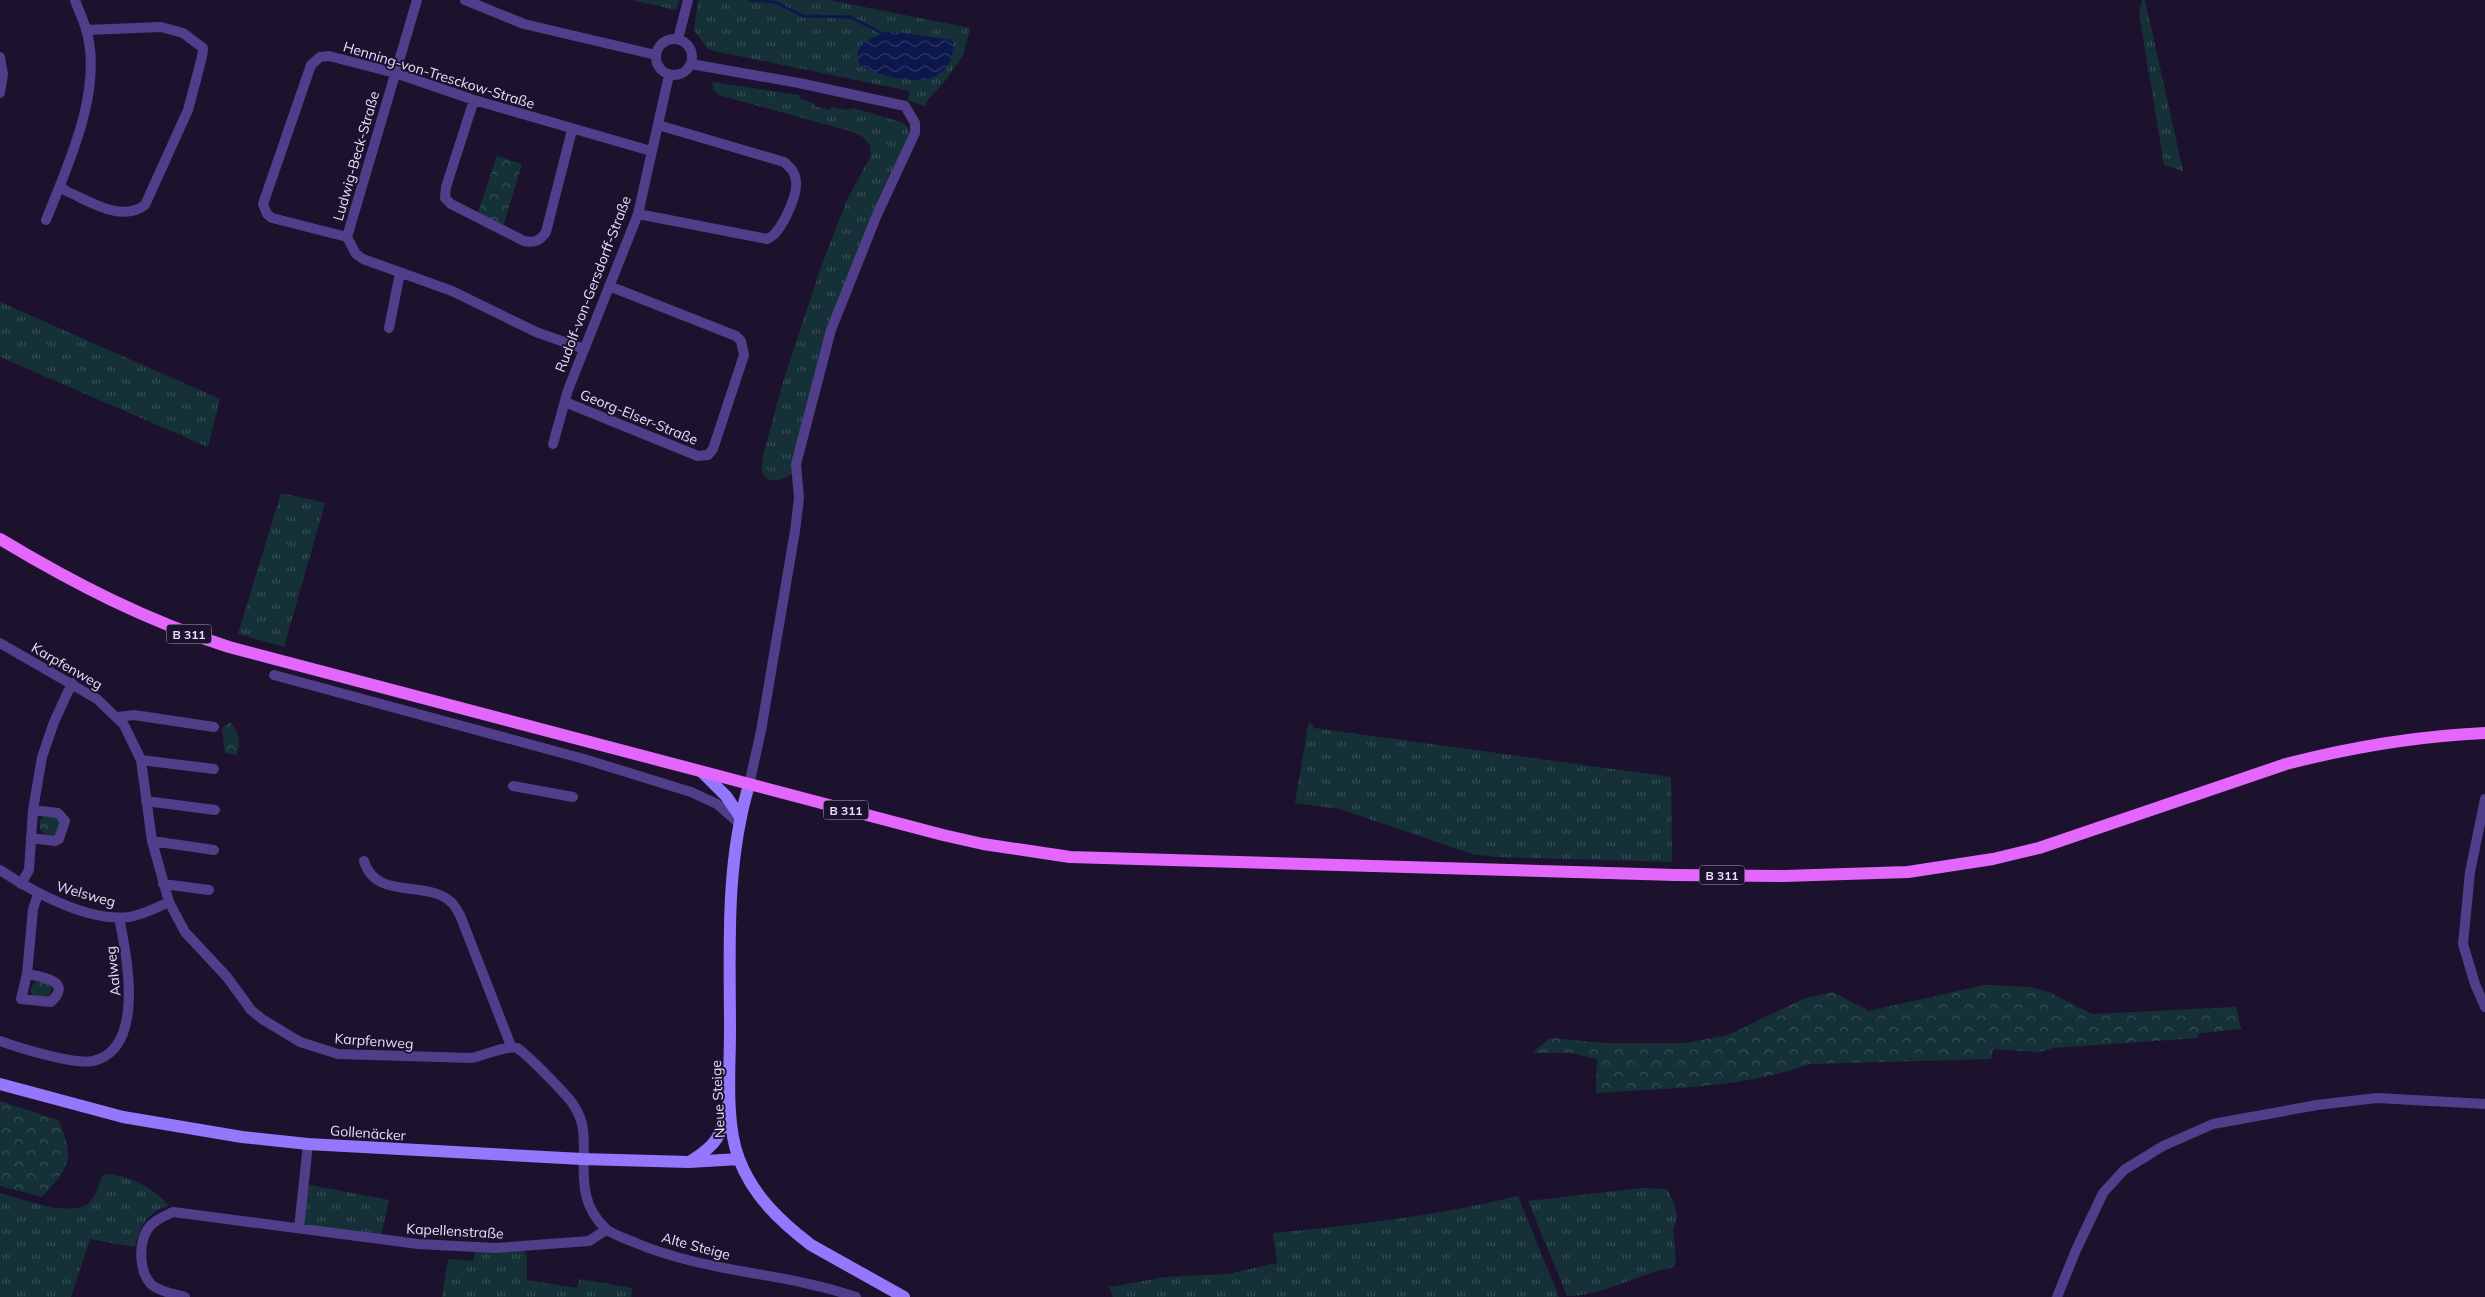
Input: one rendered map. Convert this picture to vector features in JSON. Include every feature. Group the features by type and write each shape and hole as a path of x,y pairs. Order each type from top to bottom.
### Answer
{"main road":[{"name":"B 311","path":"0,539 92,592 205,640 322,673 748,785 975,842 1070,857 1675,875 1866,875 1950,866 2039,848 2286,764 2326,754 2411,739 2485,733"}],"street":[{"path":"46,220 60,186 85,112 90,66 86,30 75,0"},
{"name":"Ludwig-Beck-Straße","path":"417,0 347,237 356,254 363,259 452,291 536,332 584,349"},
{"path":"465,0 524,24 656,54"},
{"path":"678,39 688,0"},
{"path":"60,186 66,191 120,213 136,211 144,205 188,110 202,57 202,48 183,33 161,27 86,30"},
{"path":"678,39 690,48 692,64 685,72 669,75 660,69 656,54 663,42 678,39"},
{"name":"Henning-von-Tresckow-Straße","path":"347,237 272,218 264,210 264,198 314,60 320,57 329,56 395,73 572,130 651,151"},
{"path":"0,57 0,93"},
{"path":"692,64 799,83 905,106 915,123 915,133 876,217 831,330 796,464 800,498 795,532 761,731 748,785"},
{"name":"Rudolf-von-Gersdorff-Straße","path":"553,444 565,402 584,349 638,214 669,75"},
{"path":"474,100 446,187 445,198 451,204 524,241 534,242 541,240 546,232 572,130"},
{"path":"638,214 767,239 779,230 795,190 796,183 792,168 784,162 658,125"},
{"path":"389,328 400,273"},
{"name":"Georg-Elser-Straße","path":"565,402 698,456 708,455 713,449 744,355 741,341 736,336 609,286"},
{"name":"Karpfenweg","path":"0,643 97,699 118,717 130,734 141,760 152,841 169,902 185,932 227,977 251,1010 262,1020 300,1042 338,1054 447,1058 478,1057 511,1046"},
{"path":"274,675 584,759 692,792 717,804 741,821"},
{"path":"21,884 29,870 33,810 39,772 48,739 72,683"},
{"path":"118,717 134,715 214,727"},
{"path":"141,760 214,769"},
{"path":"702,772 726,795 741,821"},
{"name":"Neue Steige","path":"748,785 741,821 730,905 729,1091 735,1144 739,1159 764,1203 791,1229 811,1245 904,1297"},
{"path":"513,786 573,797"},
{"path":"2485,799 2470,872 2463,944 2475,984 2485,1007"},
{"path":"146,801 215,810"},
{"path":"31,838 56,841 60,839 65,820 58,813 33,810"},
{"path":"152,841 214,850"},
{"path":"364,861 372,876 380,883 440,896 453,903 460,915 511,1046 522,1050 572,1103 580,1116 583,1128 582,1180 587,1199 595,1216 606,1230"},
{"name":"Welsweg","path":"0,870 38,894 76,908 119,918 145,912 169,902"},
{"path":"163,884 209,890"},
{"path":"28,974 33,909 38,894"},
{"name":"Aalweg","path":"0,1041 84,1062 101,1058 109,1053 116,1045 125,1024 131,996 119,918"},
{"name":"Gollenäcker","path":"0,1084 123,1117 234,1135 308,1144 582,1159 689,1162 739,1159"},
{"path":"689,1162 708,1150 718,1139 729,1091"},
{"path":"2057,1297 2103,1193 2124,1170 2163,1146 2213,1124 2317,1105 2378,1098 2485,1104"},
{"path":"299,1228 308,1144"},
{"name":"Kapellenstraße","path":"185,1297 162,1290 152,1284 143,1266 142,1253 146,1234 150,1226 173,1212 418,1244 496,1248 589,1241 606,1230"},
{"name":"Alte Steige","path":"606,1230 678,1258 731,1270 777,1276 829,1288 856,1297"}],"green space":[{"path":"632,0 680,0 676,10"},
{"path":"698,0 829,0 970,28 963,55 946,80 926,102 926,107 908,100 910,91 707,48 694,30"},
{"path":"2142,0 2145,0 2183,171 2164,165 2139,13"},
{"path":"712,82 798,95 801,99 815,104 814,106 830,110 831,107 848,110 853,108 901,122 907,126 910,134 835,309 792,474 780,480 767,479 764,476 762,462 764,452 783,382 821,267 847,200 871,155 870,145 863,137 853,132 719,95 714,90"},
{"path":"497,156 522,164 503,227 477,215"},
{"path":"0,302 220,399 208,447 0,357"},
{"path":"281,493 325,503 284,647 238,634"},
{"path":"1309,721 1314,728 1671,777 1672,862 1496,857 1472,854 1340,809 1295,803"},
{"path":"230,722 239,738 236,755 225,753 222,728"},
{"path":"45,815 57,817 61,823 55,836 44,834 40,829 40,820"},
{"path":"36,981 53,984 49,999 36,996 30,992 32,985"},
{"path":"1984,985 2030,987 2049,992 2092,1014 2236,1007 2241,1029 2200,1033 2197,1038 2053,1048 2038,1052 1993,1049 1991,1059 1809,1064 1783,1072 1731,1083 1596,1093 1597,1059 1571,1053 1532,1053 1550,1038 1607,1043 1686,1043 1728,1035 1805,998 1833,992 1869,1011"},
{"path":"0,1101 58,1120 64,1133 68,1153 67,1162 64,1170 42,1197 0,1186"},
{"path":"108,1174 125,1177 142,1184 157,1194 169,1206 150,1216 139,1233 135,1247 90,1239 71,1297 0,1297 0,1193 47,1206 72,1209 83,1206 91,1201 102,1176"},
{"path":"305,1184 389,1200 380,1239 299,1228"},
{"path":"1642,1188 1667,1189 1674,1203 1677,1218 1673,1230 1676,1261 1674,1267 1593,1293 1567,1296 1528,1201"},
{"path":"1518,1196 1559,1297 1113,1297 1109,1287 1166,1277 1228,1274 1277,1263 1273,1233 1427,1214"},
{"path":"524,1250 527,1255 527,1280 577,1288 580,1279 632,1288 631,1297 442,1297 448,1259 473,1261 475,1252"}],"water":[{"path":"891,31 951,40 954,46 949,64 937,75 927,79 916,80 892,77 861,67 858,59 860,46 870,39"}],"waterway":[{"path":"750,0 775,2 803,16 850,17 884,34"}]}
